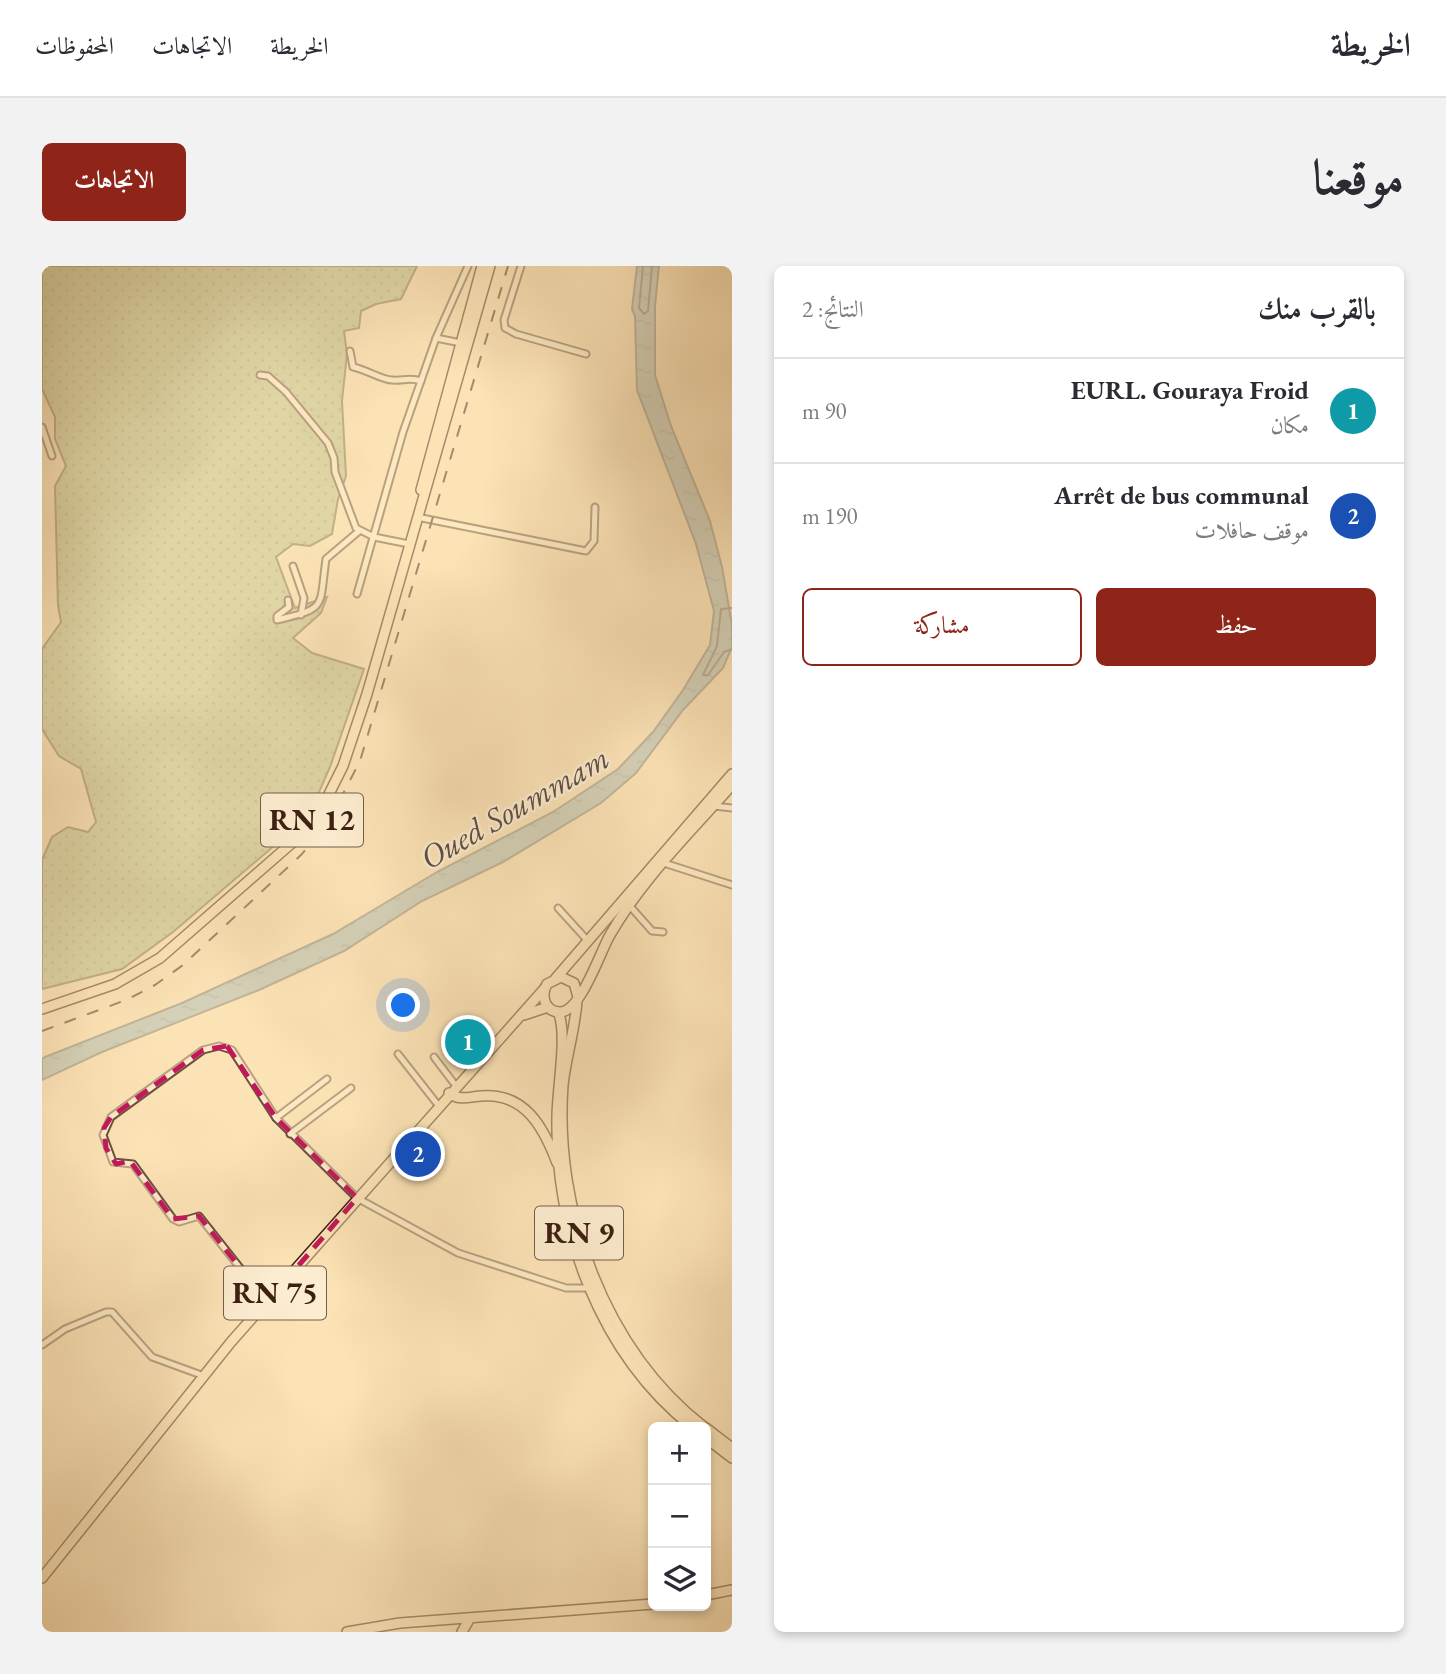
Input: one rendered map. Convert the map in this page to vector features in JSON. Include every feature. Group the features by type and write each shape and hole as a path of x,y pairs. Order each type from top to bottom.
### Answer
{"main road":[{"name":"RN 12","path":"420,505 428,457 482,266"},
{"name":"RN 12","path":"42,1009 115,984 160,958 304,830 327,798 343,766 491,266"},
{"path":"556,978 566,978 574,983 578,999 567,1011 553,1010 544,998 545,988 732,774"},
{"name":"RN 9","path":"698,1422 673,1401 634,1351 601,1292 578,1232 565,1164 563,1097 578,999 606,941 629,905 732,785"},
{"name":"RN 75","path":"42,1578 267,1301 452,1089 545,988"},
{"name":"RN 9","path":"553,1010 564,1031 557,1079 558,1165 568,1226 590,1288 629,1357 667,1406 686,1422"},
{"name":"RN 75","path":"519,1017 553,1010"},
{"path":"452,1089 460,1099 502,1098 526,1109 546,1134 558,1165"},
{"name":"RN 9","path":"711,1432 732,1448"},
{"path":"711,1442 732,1458"},
{"path":"711,1594 732,1587"},
{"path":"347,1632 390,1625 648,1604"},
{"path":"462,1632 470,1618"}],"street":[{"path":"357,594 421,381 436,338 468,266"},
{"path":"521,266 504,320 505,328 516,334 586,354"},
{"path":"436,338 461,343"},
{"path":"350,351 353,367 374,372 388,380 411,378 421,381"},
{"path":"260,375 268,376 280,385 328,443 347,509 359,531 409,544"},
{"path":"42,427 52,456"},
{"path":"417,517 586,551 594,541 595,507"},
{"path":"288,600 289,607 276,620 310,613 322,597 326,559 359,531"},
{"path":"293,566 304,598 301,615"},
{"path":"713,806 732,808"},
{"path":"664,863 732,885"},
{"path":"629,905 652,931 663,932"},
{"path":"558,908 588,941"},
{"path":"267,1301 199,1216 179,1222 173,1219 133,1164 113,1161 103,1135 111,1117 203,1050 219,1046 232,1050 276,1118 357,1198 458,1253 566,1288 590,1288"},
{"path":"398,1054 438,1105"},
{"path":"434,1057 452,1089"},
{"path":"276,1118 327,1079"},
{"path":"290,1134 351,1088"},
{"path":"42,1345 65,1329 112,1312 152,1357 204,1376"}],"highlighted area":[{"path":"227,1046 276,1118 357,1198 267,1302 199,1216 173,1219 130,1161 116,1164 106,1148 104,1128 111,1117 203,1050"}],"green space":[{"path":"42,266 417,266 401,299 376,304 361,311 359,328 344,331 347,354 342,401 346,476 338,499 332,534 310,546 293,544 276,557 295,608 327,597 321,613 293,638 312,653 364,669 319,792 295,828 173,932 122,969 42,989 42,860 52,837 68,827 88,832 96,822 81,769 59,756 42,729 42,649 61,622 58,606 55,486 66,466 55,439 55,417 42,389"}],"water":[{"path":"637,266 659,266 655,306 655,375 671,426 710,521 722,567 732,625 732,647 723,668 683,710 636,773 601,803 503,862 422,901 344,951 259,990 102,1052 42,1080 42,1059 45,1057 182,1003 333,934 437,872 553,812 618,769 653,732 710,645 714,611 696,544 637,390 635,316 632,309"}],"railway":[{"path":"42,1031 126,1000 155,985 183,965 302,854 331,817 360,761 508,266"}],"place":[{"name":"EURL. Gouraya Froid","path":"468,1042"},
{"name":"Arrêt de bus communal","path":"418,1154"}],"water label":[{"name":"Oued Soummam","path":"514,807"}]}
